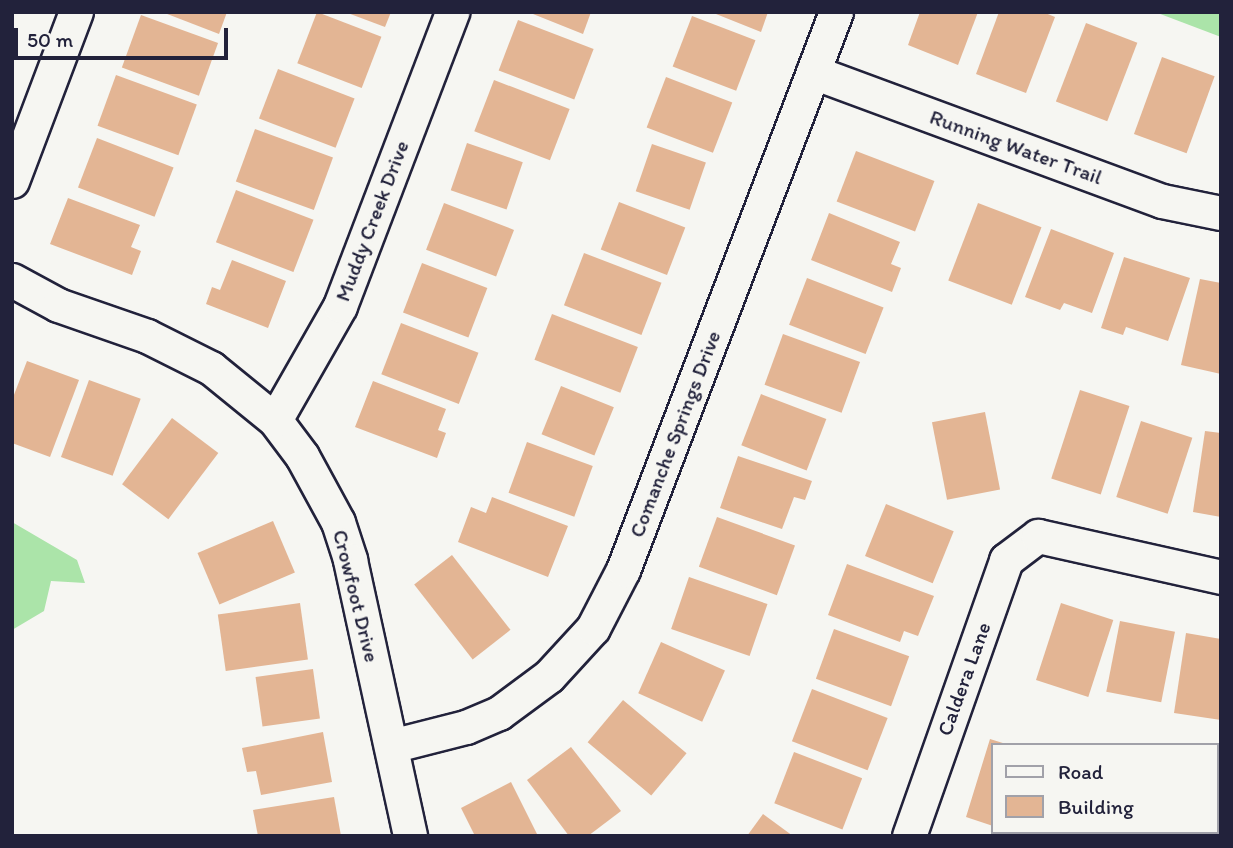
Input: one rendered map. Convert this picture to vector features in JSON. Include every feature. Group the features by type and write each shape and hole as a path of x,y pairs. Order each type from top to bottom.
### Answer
{"street":[{"path":"12,181 76,12"},
{"name":"Muddy Creek Drive","path":"275,421 340,306 452,12"},
{"name":"Comanche Springs Drive","path":"391,746 466,727 499,713 549,677 593,628 623,570 836,12"},
{"name":"Running Water Trail","path":"813,72 1162,201 1221,213"},
{"name":"Crowfoot Drive","path":"12,280 58,305 178,350 243,390 275,421 321,487 338,522 410,836"},
{"name":"Caldera Lane","path":"909,836 1006,560 1038,536 1221,577"}],"green space":[{"path":"1155,12 1221,12 1221,37"},
{"path":"12,522 77,560 85,583 51,581 44,611 12,630"}],"building":[{"path":"162,12 227,12 219,34"},
{"path":"317,12 381,37 362,88 297,63"},
{"path":"345,12 391,12 385,27"},
{"path":"528,12 591,12 583,34"},
{"path":"711,12 768,12 761,32"},
{"path":"920,12 978,12 958,65 908,45"},
{"path":"999,12 1043,12 1055,17 1026,93 976,74"},
{"path":"141,15 218,43 199,96 122,68"},
{"path":"692,16 755,40 736,91 673,66"},
{"path":"518,20 594,49 574,99 499,70"},
{"path":"1086,23 1137,43 1107,121 1056,101"},
{"path":"1162,57 1215,76 1187,153 1134,134"},
{"path":"278,69 355,98 336,148 259,118"},
{"path":"116,75 197,104 178,155 98,126"},
{"path":"666,77 732,102 713,153 647,127"},
{"path":"494,80 570,109 550,160 474,131"},
{"path":"255,129 333,157 314,210 236,182"},
{"path":"97,138 174,167 155,217 78,187"},
{"path":"467,143 523,162 507,209 451,190"},
{"path":"652,144 706,163 690,210 636,191"},
{"path":"856,151 934,181 915,232 837,201"},
{"path":"236,190 313,220 293,272 216,242"},
{"path":"68,198 140,225 131,247 141,251 132,275 50,244"},
{"path":"619,202 685,227 667,275 601,250"},
{"path":"444,203 514,230 496,277 426,250"},
{"path":"978,203 1041,227 1012,305 948,280"},
{"path":"829,213 900,242 891,264 901,268 892,292 811,260"},
{"path":"1051,229 1114,253 1092,313 1064,303 1060,310 1025,297"},
{"path":"584,253 661,283 641,335 564,305"},
{"path":"1124,257 1190,278 1168,341 1126,327 1123,335 1101,328"},
{"path":"232,260 286,281 268,328 206,304 212,287 220,290"},
{"path":"422,263 487,288 468,338 403,312"},
{"path":"807,278 884,307 866,354 789,325"},
{"path":"1200,279 1221,283 1221,374 1181,365"},
{"path":"552,314 638,347 620,393 534,360"},
{"path":"401,323 478,353 459,404 381,374"},
{"path":"783,334 860,362 842,413 765,385"},
{"path":"27,361 79,380 50,457 12,443 12,400"},
{"path":"89,380 141,399 113,476 61,457"},
{"path":"373,381 446,409 438,430 446,433 437,458 355,427"},
{"path":"561,386 614,407 594,456 542,434"},
{"path":"1080,390 1129,406 1101,495 1051,478"},
{"path":"761,394 826,419 807,470 741,445"},
{"path":"985,412 1000,490 947,500 932,422"},
{"path":"172,418 218,453 168,519 122,484"},
{"path":"1141,421 1192,438 1168,514 1116,497"},
{"path":"1205,431 1221,433 1221,517 1193,512"},
{"path":"527,442 593,466 574,517 509,493"},
{"path":"738,456 812,481 805,500 794,497 782,529 720,508"},
{"path":"492,497 568,526 548,577 458,542 471,507 486,513"},
{"path":"886,504 954,531 933,583 865,556"},
{"path":"717,517 795,545 777,595 699,567"},
{"path":"273,521 295,573 219,605 198,553"},
{"path":"452,555 510,630 473,659 414,585"},
{"path":"847,564 934,596 918,636 904,631 900,642 828,615"},
{"path":"689,577 767,604 750,656 671,629"},
{"path":"300,603 308,659 226,671 218,615"},
{"path":"1061,603 1113,620 1088,697 1036,680"},
{"path":"1120,621 1175,632 1161,702 1106,692"},
{"path":"834,629 909,656 891,706 816,679"},
{"path":"1186,633 1221,639 1221,720 1174,713"},
{"path":"661,642 725,670 702,722 638,693"},
{"path":"313,669 320,719 263,727 256,677"},
{"path":"812,689 888,718 868,770 792,741"},
{"path":"623,700 687,753 651,795 588,742"},
{"path":"323,732 332,782 261,795 256,771 247,772 242,748"},
{"path":"990,739 1003,743 992,743 992,826 966,817"},
{"path":"571,747 621,811 588,836 569,836 527,780"},
{"path":"794,752 862,778 842,830 774,803"},
{"path":"511,782 538,836 475,836 461,808"},
{"path":"334,797 341,836 258,836 253,810"},
{"path":"1219,808 1221,836 1175,836 1219,834"},
{"path":"763,814 793,836 747,836"}]}
